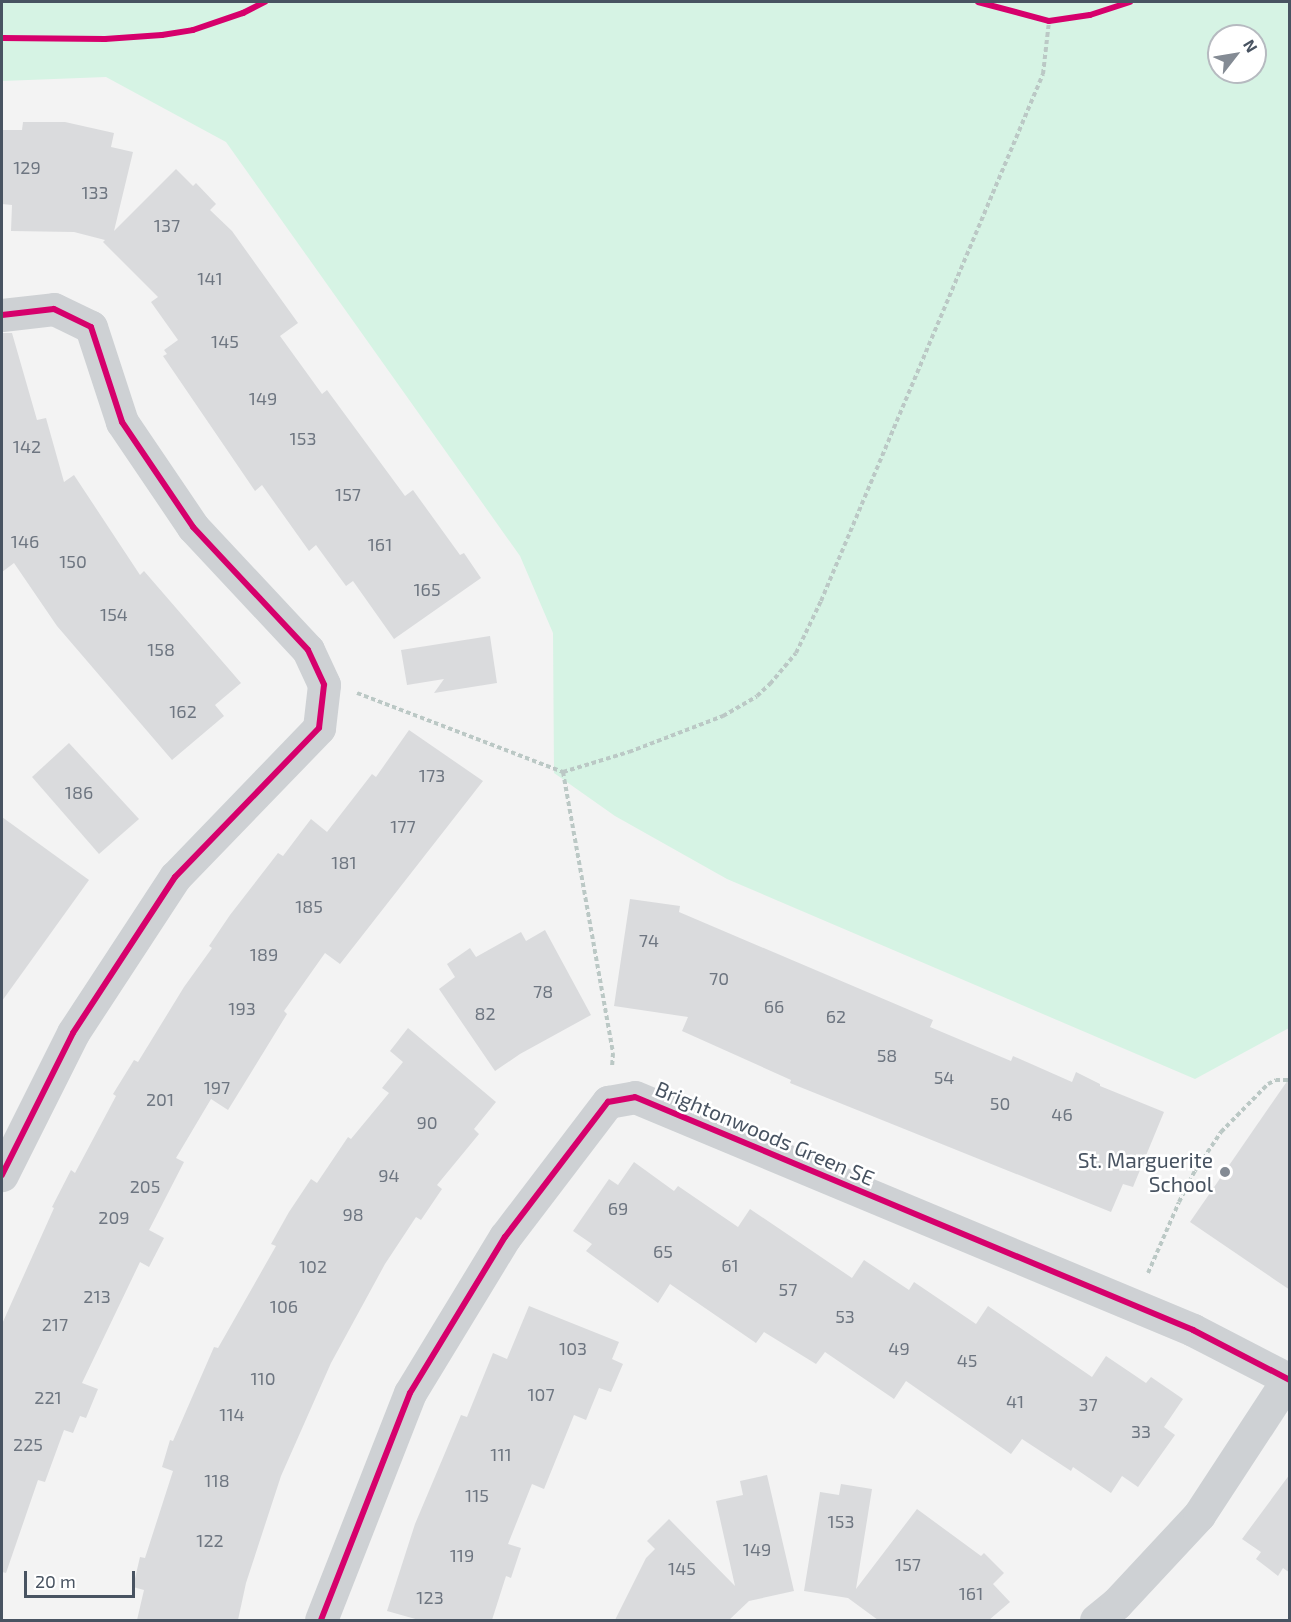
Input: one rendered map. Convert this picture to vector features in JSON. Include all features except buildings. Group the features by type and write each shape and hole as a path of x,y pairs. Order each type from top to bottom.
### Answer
{"street":[{"path":"2,315 54,309 91,327 122,422 193,527 308,650 324,685 319,728 175,877 73,1033 2,1175"},
{"name":"Brightonwoods Green SE","path":"608,1102 635,1097 1193,1330 1289,1379"},
{"path":"321,1620 410,1393 505,1237 608,1102"},
{"path":"1096,1620 1116,1605 1199,1515 1289,1379"}],"path":[{"path":"324,685 369,696 563,772 629,752 723,716 757,696 795,653 821,601 1043,74 1045,20 1058,21"},
{"path":"563,772 613,1053 608,1102"},
{"path":"1148,1274 1179,1202 1221,1132 1268,1084 1276,1080 1290,1080"}],"green space":[{"path":"2,2 1289,2 1289,1028 1195,1079 727,879 615,816 554,773 553,633 520,556 226,142 106,77 2,81"}],"cycle path":[{"path":"2,38 105,39 162,35 193,30 243,13 265,2"},
{"path":"978,2 1049,21 1090,15 1130,2"},
{"path":"2,315 54,309 91,327 122,422 193,527 308,650 324,685 319,728 175,877 73,1033 2,1175"},
{"path":"321,1620 410,1393 505,1237 608,1102 635,1097 1193,1330 1290,1380"}],"place":[{"name":"St. Marguerite School","path":"1225,1172"}]}
